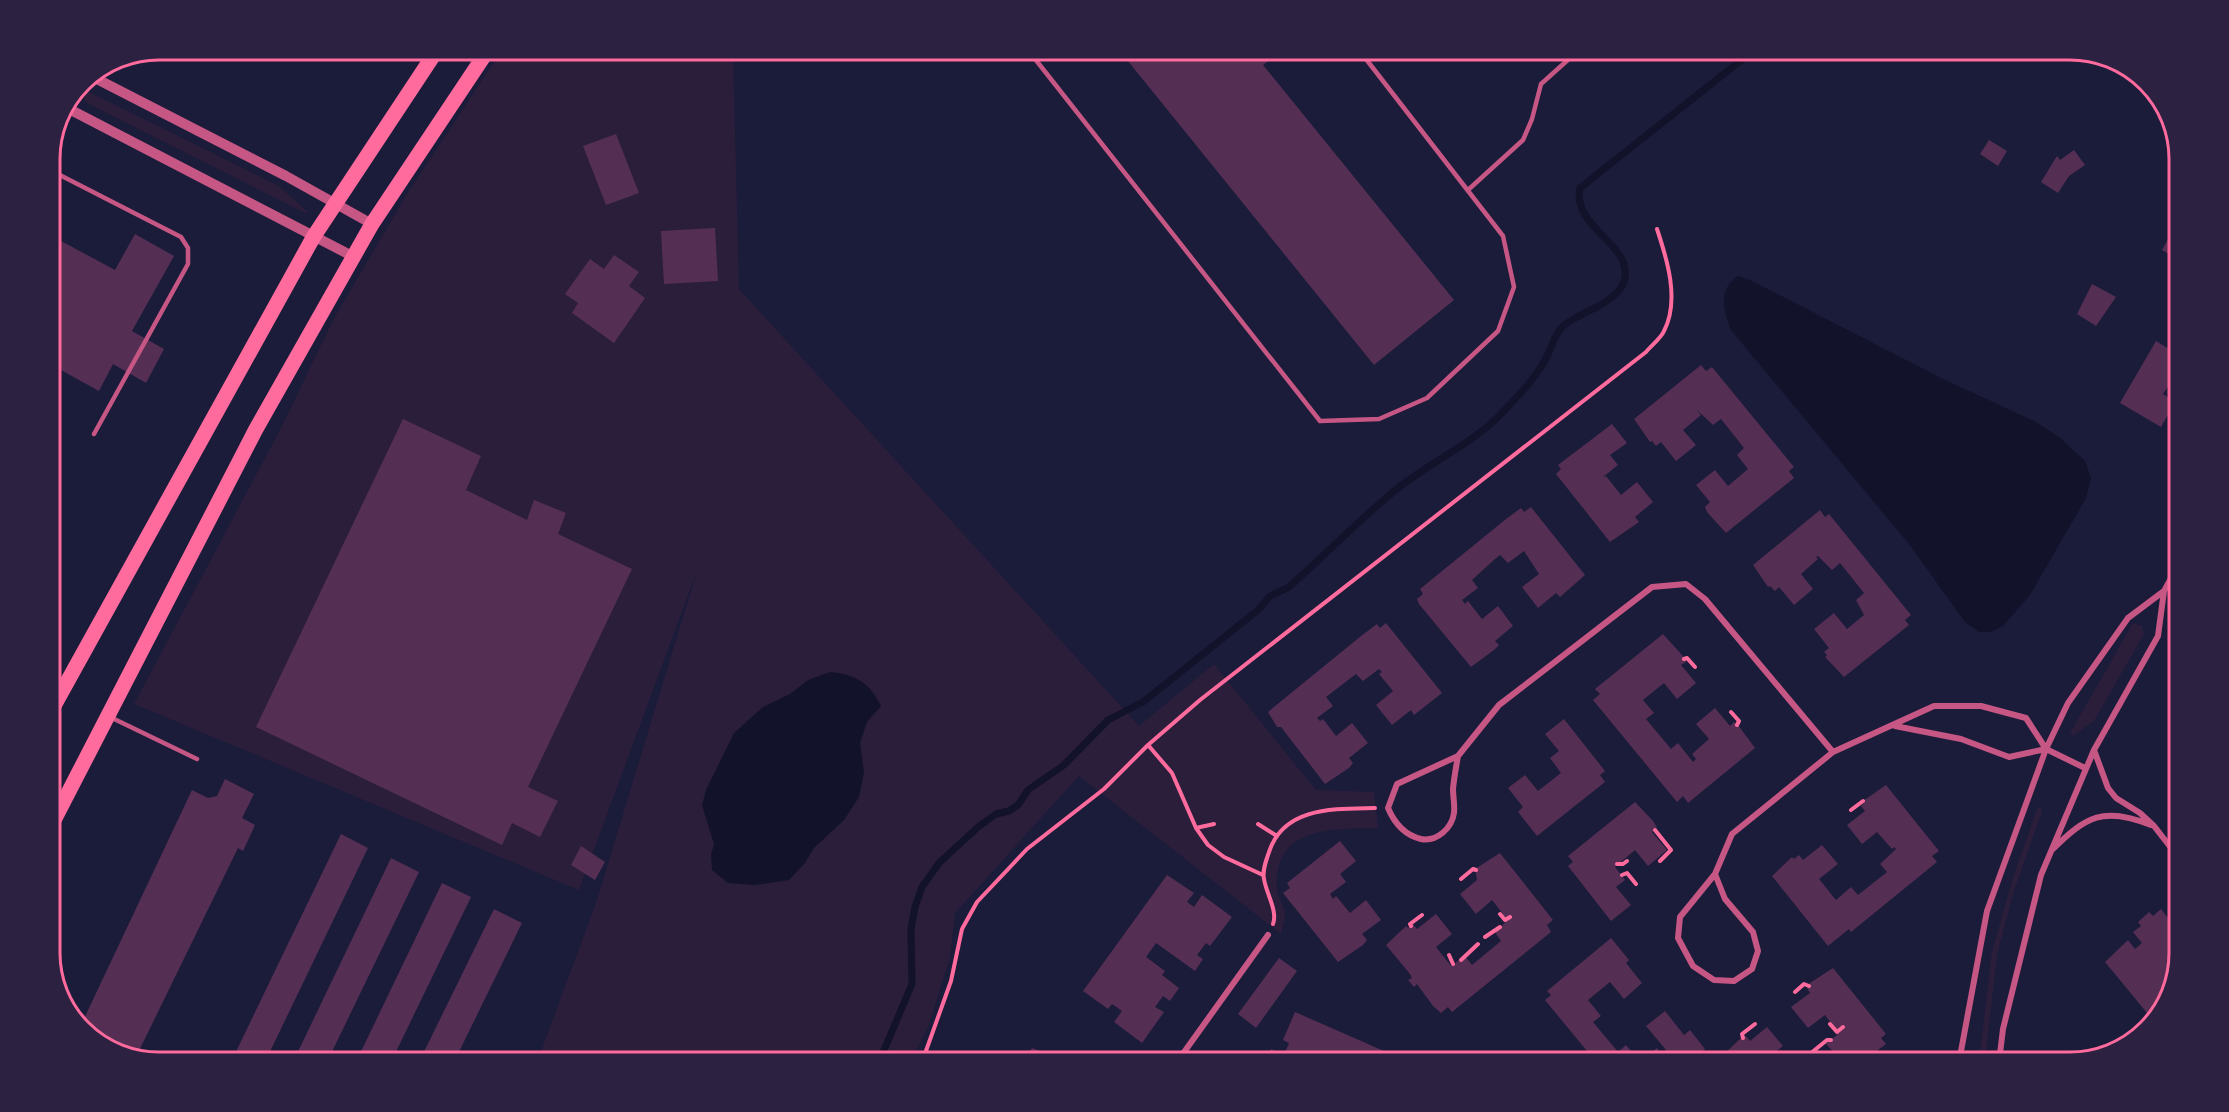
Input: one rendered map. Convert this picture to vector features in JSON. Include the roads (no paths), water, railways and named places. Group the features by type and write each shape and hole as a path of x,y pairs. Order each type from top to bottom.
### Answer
{"main road":[{"path":"60,695 314,236 430,60"},
{"path":"60,808 256,429 372,224 481,60"}],"street":[{"path":"100,80 206,134 372,224"},
{"path":"73,111 354,257"},
{"path":"1961,1052 1987,911 2046,749 2068,704 2128,618 2163,591 2169,581"},
{"path":"1458,756 1453,789 1454,813 1446,829 1432,839 1423,840 1408,834 1394,822 1388,808 1397,784 1458,756 1498,705 1652,587 1686,584 1705,599 1833,752"},
{"path":"2000,1052 2002,1029 2041,875 2085,768 2158,636 2163,591"},
{"path":"1715,874 1725,899 1753,932 1758,951 1752,969 1734,981 1714,980 1693,966 1678,938 1680,917 1715,874 1732,834 1833,752 1895,726 1934,706 1982,706 2026,718 2046,749 2085,768"},
{"path":"1895,726 1961,739 2009,757 2046,749"},
{"path":"2094,750 2108,788 2116,798 2140,813 2169,844"},
{"path":"2050,852 2074,828 2099,816 2122,815 2154,826"},
{"path":"1184,1052 1268,935"}],"lane":[{"path":"1036,60 1320,421 1379,419 1427,398 1498,331 1514,287 1503,236 1367,60"},
{"path":"1468,190 1523,140 1532,119 1541,84 1568,60"},
{"path":"60,175 181,237 188,248 188,264 94,434"},
{"path":"107,716 197,759"}],"waterway":[{"path":"883,1052 912,984 911,929 915,907 922,887 939,863 978,827 996,814 1009,811 1018,805 1028,790 1064,765 1108,720 1143,702 1258,610 1270,596 1289,587 1393,492 1497,418 1538,371 1560,329 1608,300 1622,286 1625,277 1624,265 1619,254 1584,214 1580,202 1580,188 1741,60"}]}
